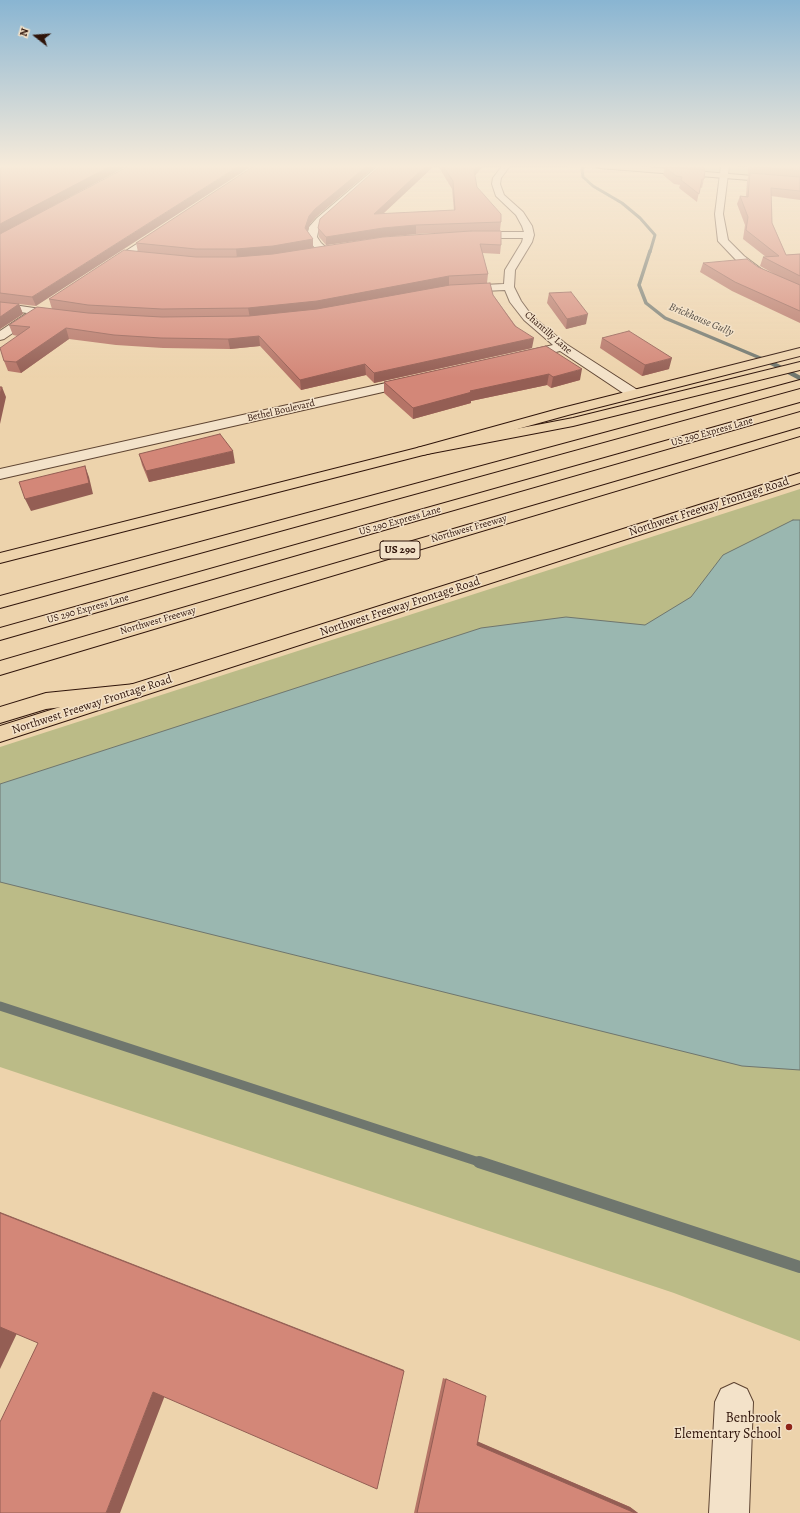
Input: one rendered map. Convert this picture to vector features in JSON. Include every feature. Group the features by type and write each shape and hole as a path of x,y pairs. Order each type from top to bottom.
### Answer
{"main road":[{"path":"0,558 422,451 634,394 796,353"},
{"path":"422,451 573,422 800,366"},
{"path":"0,602 800,384"},
{"name":"US 290 Express Lane","path":"0,634 800,408"},
{"name":"Northwest Freeway","path":"0,668 800,432"},
{"name":"Northwest Freeway Frontage Road","path":"0,734 800,478"},
{"path":"0,715 46,701 135,691"}],"street":[{"path":"100,271 152,237"},
{"path":"310,253 328,250 317,245 312,237"},
{"path":"449,290 509,287 510,270 527,242 529,237"},
{"path":"722,237 723,241 740,258 760,273 800,293"},
{"path":"126,254 143,257"},
{"name":"Chantilly Lane","path":"509,287 528,318 562,347 634,394"},
{"path":"0,336 53,302"},
{"path":"0,306 76,317"},
{"path":"508,360 562,347"},
{"name":"Bethel Boulevard","path":"0,474 424,379"},
{"path":"729,1513 734,1402"}],"green space":[{"path":"800,489 800,1341 674,1293 0,1067 0,747"}],"water":[{"path":"793,520 800,520 800,1070 742,1066 0,882 0,784 481,628 566,617 645,625 691,597 723,555"}],"building":[{"path":"0,237 127,237 32,297 0,293"},
{"path":"146,237 311,237 313,239 273,246 236,249 196,249 136,243"},
{"path":"383,237 501,237 501,245 480,244 488,274 449,276 317,301 248,308 162,309 88,305 49,299 124,250 196,257 236,257 273,254"},
{"path":"754,237 778,237 786,255 800,254 800,276 763,257 779,256"},
{"path":"747,259 758,267 800,285 800,311 735,282 703,263"},
{"path":"490,283 493,295 515,326 534,338 374,373 365,364 300,380 259,336 228,339 161,338 114,335 66,328 16,362 4,361 0,348 30,327 9,325 37,307 88,313 162,317 249,316 317,309 450,285"},
{"path":"571,292 588,314 567,319 549,293"},
{"path":"0,302 19,304 0,317"},
{"path":"629,331 672,358 645,365 602,338"},
{"path":"546,346 582,369 553,377 549,374 470,391 472,392 413,408 384,382"},
{"path":"220,434 233,451 146,471 139,454"},
{"path":"85,466 89,483 25,499 19,482"},
{"path":"0,1213 404,1371 377,1489 153,1392 106,1513 0,1513 0,1422 38,1343 0,1327"},
{"path":"446,1379 486,1396 477,1445 635,1513 417,1513"}],"waterway":[{"name":"Brickhouse Gully","path":"650,252 655,237"},
{"name":"Brickhouse Gully","path":"650,251 639,285 646,303 665,318 765,360"},
{"name":"Brickhouse Gully","path":"764,359 800,378"},
{"path":"0,1006 482,1163"},
{"path":"479,1162 800,1267"}],"place":[{"name":"Benbrook Elementary School","path":"789,1427"}]}
